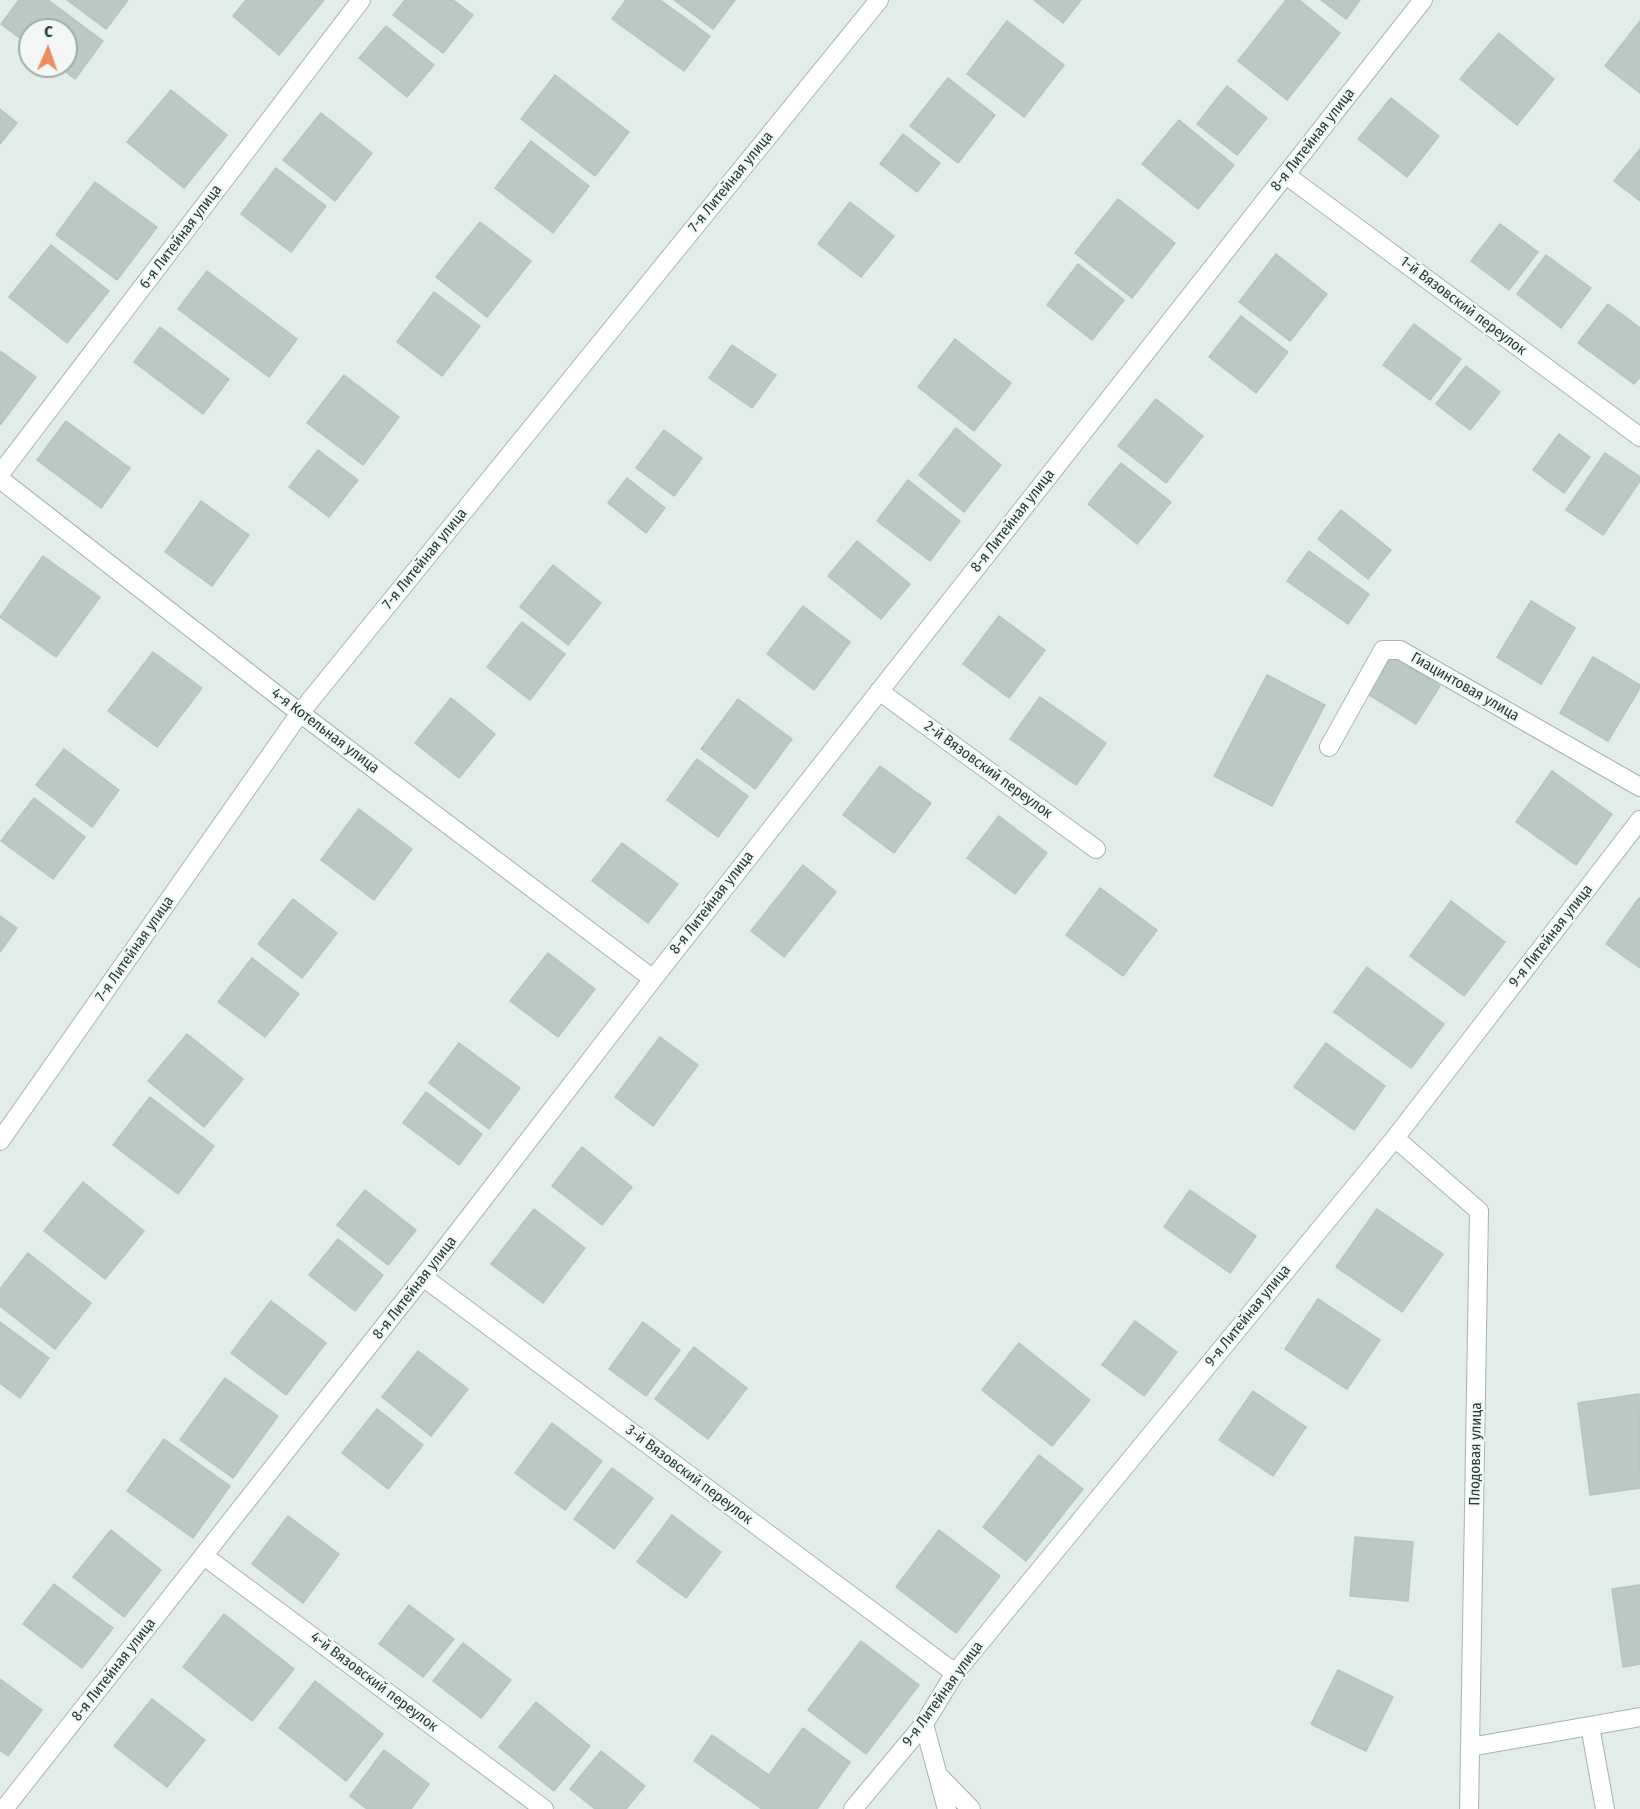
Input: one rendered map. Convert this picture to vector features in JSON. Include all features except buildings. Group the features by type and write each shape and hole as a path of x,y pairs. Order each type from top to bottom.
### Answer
{"street":[{"name":"6-я Литейная улица","path":"0,477 361,0"},
{"name":"7-я Литейная улица","path":"0,1141 300,713 879,0"},
{"name":"8-я Литейная улица","path":"4,1809 1423,0"},
{"name":"1-й Вязовский переулок","path":"1286,175 1640,437"},
{"name":"4-я Котельная улица","path":"0,477 300,713 653,979"},
{"name":"Гиацинтовая улица","path":"1329,747 1383,650 1400,650 1640,787"},
{"name":"2-й Вязовский переулок","path":"879,691 1096,849"},
{"name":"9-я Литейная улица","path":"853,1809 924,1724 955,1673 1395,1138 1640,820"},
{"name":"Плодовая улица","path":"1395,1138 1479,1211 1469,1809"},
{"name":"3-й Вязовский переулок","path":"423,1277 955,1673"},
{"name":"4-й Вязовский переулок","path":"204,1556 544,1809"},
{"path":"1470,1748 1640,1717"},
{"path":"924,1724 947,1809"},
{"path":"1590,1726 1605,1809"},
{"path":"938,1775 971,1809"}]}
